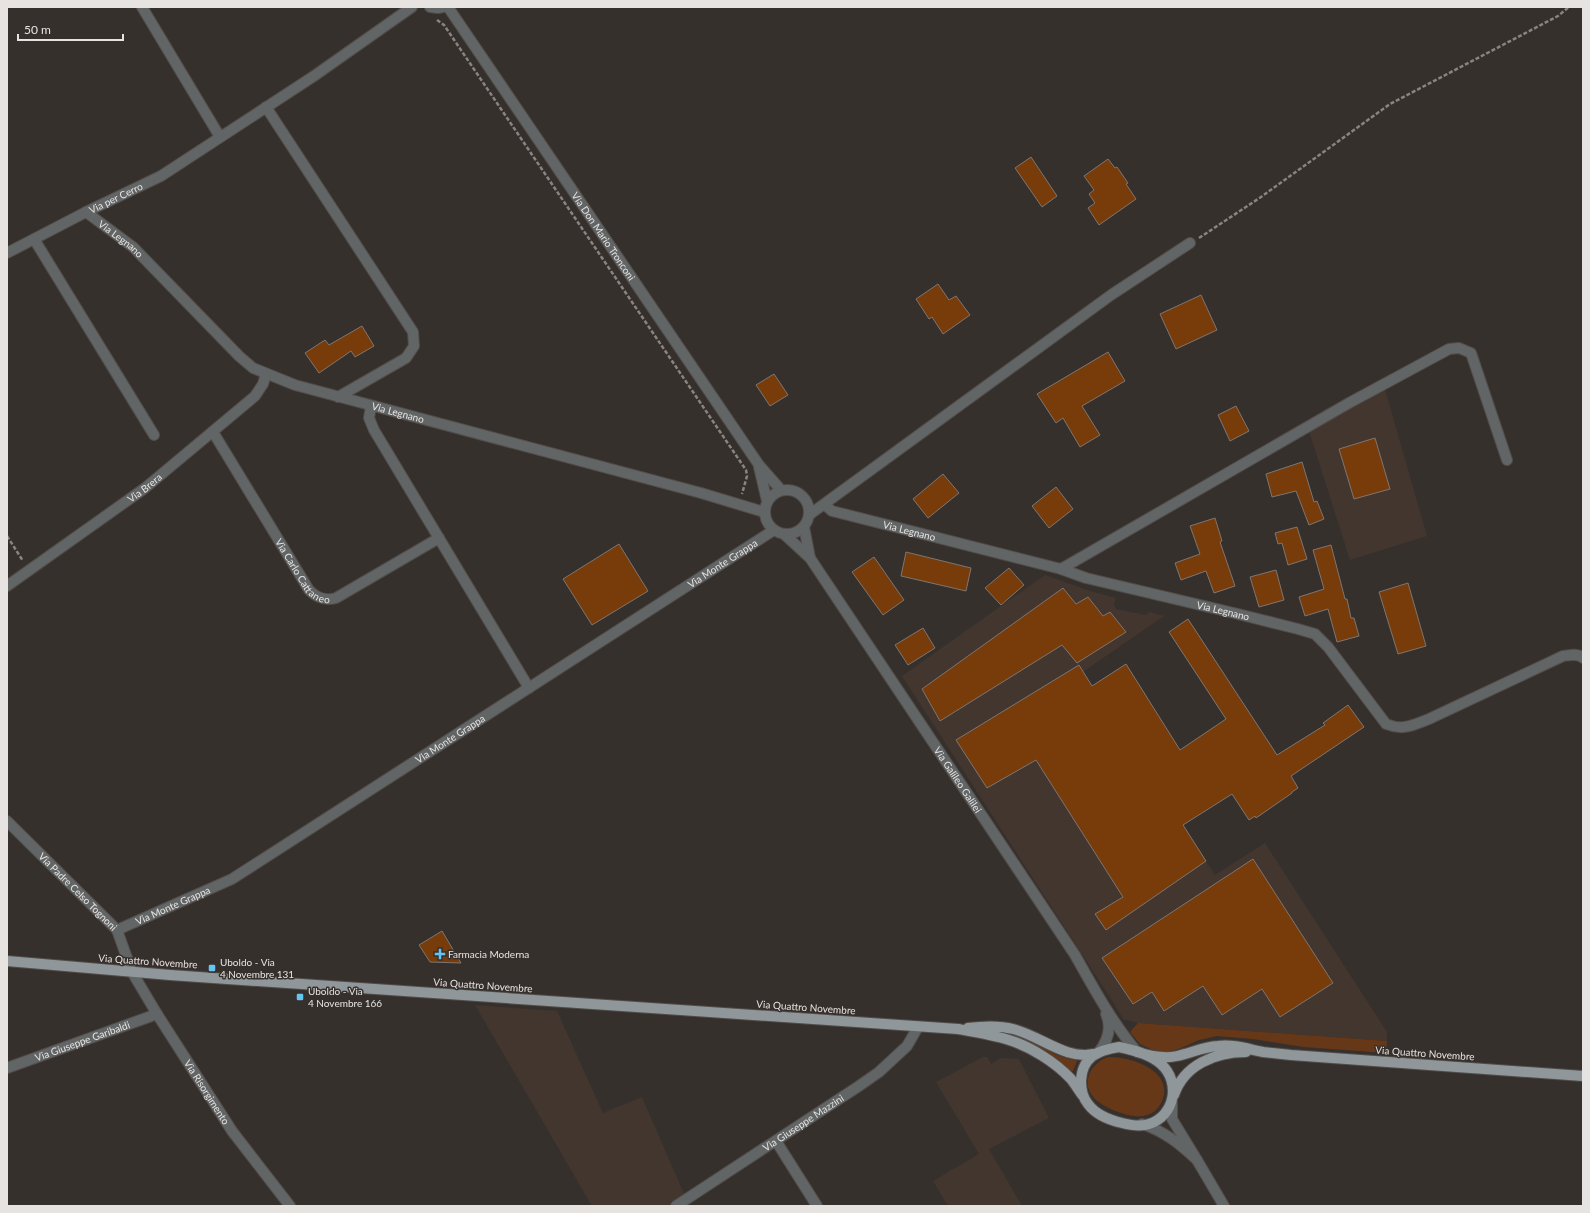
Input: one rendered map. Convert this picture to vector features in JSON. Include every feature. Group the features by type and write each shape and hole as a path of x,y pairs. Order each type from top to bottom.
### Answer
{"main road":[{"name":"Via Quattro Novembre","path":"7,962 958,1029 1010,1040 1029,1049 1048,1060 1063,1072 1071,1079 1083,1096"},
{"name":"Via Quattro Novembre","path":"958,1029 982,1026 1013,1029 1075,1055 1086,1056 1096,1054"},
{"name":"Via Quattro Novembre","path":"1137,1052 1150,1055 1172,1056 1212,1047 1233,1046 1266,1052 1583,1076"},
{"path":"1119,1047 1137,1052 1151,1057 1165,1069 1172,1084 1172,1099 1169,1107 1162,1116 1149,1124 1132,1125 1102,1116 1091,1108 1083,1096 1081,1086 1082,1070 1088,1059 1105,1049 1119,1047"},
{"name":"Via Quattro Novembre","path":"1172,1099 1185,1074 1198,1063 1225,1054 1266,1052"}],"street":[{"path":"142,7 220,137"},
{"name":"Via per Cerro","path":"7,253 86,212 161,176 314,76 412,7"},
{"path":"430,7 443,7"},
{"name":"Via Don Mario Tronconi","path":"448,7 759,465 781,490"},
{"path":"266,107 413,332 414,346 406,358 338,397"},
{"name":"Via Legnano","path":"86,212 133,246 238,356 253,368 266,374 338,397 693,490 764,512"},
{"path":"34,239 154,435"},
{"path":"809,515 825,505 1111,295 1190,243"},
{"path":"1061,569 1367,392 1449,349 1459,348 1470,353 1507,460"},
{"name":"Via Brera","path":"7,586 145,488 255,396 263,384 266,374"},
{"path":"371,406 369,418 374,430 529,688"},
{"name":"Via Carlo Cattaneo","path":"213,432 309,590 314,595 322,599 328,600 336,598 439,538"},
{"name":"Via Don Mario Tronconi","path":"759,465 767,501"},
{"path":"781,490 788,490 802,496 809,508 809,515 804,527 791,534 779,532 767,522 764,512 767,501 771,496 781,490"},
{"name":"Via Legnano","path":"825,505 832,511 1061,569 1086,578 1315,634 1328,647 1386,724 1395,728 1407,727 1429,719 1563,656 1580,654"},
{"name":"Via Galileo Galilei","path":"804,527 810,558"},
{"name":"Via Galileo Galilei","path":"779,532 810,558 1075,955 1108,1018 1108,1034 1104,1046 1096,1054"},
{"name":"Via Monte Grappa","path":"117,930 232,879 529,688 779,532"},
{"name":"Via Padre Celso Tognoni","path":"7,822 117,930 132,972"},
{"name":"Via Risorgimento","path":"132,972 232,1131 290,1206"},
{"name":"Via Galileo Galilei","path":"1102,1004 1137,1052"},
{"name":"Via Giuseppe Garibaldi","path":"7,1068 157,1014"},
{"name":"Via Giuseppe Mazzini","path":"676,1206 879,1072 907,1046 918,1027"},
{"path":"1172,1099 1172,1119 1224,1206"},
{"path":"1142,1124 1171,1137 1196,1160"},
{"path":"776,1141 817,1206"}],"path":[{"path":"1190,243 1261,197 1390,104 1551,20 1569,7"},
{"path":"435,19 444,25 746,470 747,476 738,504"},
{"path":"7,536 28,570"}],"shaded area":[{"path":"1385,389 1427,536 1350,560 1309,431"},
{"path":"1045,575 1087,590 1116,598 1114,605 1116,609 1145,615 1150,612 1164,616 1083,672 1215,875 1265,843 1387,1032 1387,1041 1138,1023 1123,1019 902,676"},
{"path":"475,1005 557,1011 603,1113 642,1097 685,1196 670,1206 592,1206"},
{"path":"1138,1023 1387,1041 1386,1053 1304,1047 1253,1039 1217,1036 1199,1040 1168,1052 1153,1050 1140,1044 1130,1032"},
{"path":"984,1031 1016,1035 1034,1042 1061,1057 1077,1061 1073,1071 1071,1071 1052,1056 1030,1043 1011,1036"},
{"path":"983,1057 987,1057 991,1064 1001,1058 1019,1059 1049,1118 989,1149 1022,1206 948,1206 933,1181 979,1154 936,1082"},
{"path":"1108,1057 1128,1059 1148,1067 1156,1074 1162,1081 1164,1090 1162,1101 1156,1110 1150,1114 1141,1116 1127,1115 1112,1110 1094,1098 1088,1086 1089,1074 1092,1068"}],"building":[{"path":"1031,157 1057,196 1042,207 1015,168"},
{"path":"1108,159 1115,168 1117,167 1128,183 1126,184 1136,199 1099,225 1088,208 1095,203 1089,194 1094,190 1084,176"},
{"path":"938,284 949,300 956,296 970,315 943,334 932,317 929,319 916,299"},
{"path":"1201,295 1217,330 1176,349 1160,314"},
{"path":"362,326 374,346 355,357 351,351 319,373 305,353 325,340 329,345"},
{"path":"1108,352 1125,381 1082,406 1100,435 1080,447 1063,418 1056,423 1037,394"},
{"path":"774,374 788,395 770,406 756,385"},
{"path":"1236,406 1249,431 1230,441 1218,415"},
{"path":"1375,438 1390,489 1354,499 1339,449"},
{"path":"1302,462 1314,502 1317,501 1324,519 1309,525 1296,491 1272,497 1266,474"},
{"path":"943,474 959,493 928,518 913,499"},
{"path":"1056,487 1073,509 1049,528 1032,506"},
{"path":"1215,518 1222,541 1220,542 1235,586 1214,593 1206,571 1181,580 1175,563 1200,554 1190,526"},
{"path":"1297,527 1307,559 1288,565 1282,543 1278,544 1275,533"},
{"path":"619,544 648,591 592,625 563,579"},
{"path":"1331,545 1345,599 1347,599 1351,618 1354,618 1359,636 1337,642 1328,609 1305,616 1299,597 1324,589 1313,550"},
{"path":"906,552 971,568 966,591 901,576"},
{"path":"874,557 904,600 883,615 852,572"},
{"path":"1009,568 1024,585 1001,605 985,588"},
{"path":"1276,570 1284,600 1259,607 1250,577"},
{"path":"1408,583 1426,646 1398,654 1379,592"},
{"path":"1063,588 1076,604 1088,597 1103,616 1110,612 1126,632 1077,663 1062,645 940,721 922,689"},
{"path":"1188,619 1277,755 1325,725 1323,723 1348,705 1364,727 1291,776 1298,788 1256,818 1255,816 1249,820 1232,794 1183,825 1206,861 1106,930 1095,914 1123,897 1036,760 987,788 956,740 1079,665 1092,686 1126,664 1180,750 1226,719 1169,632"},
{"path":"923,628 935,648 908,665 895,645"},
{"path":"1253,859 1333,983 1280,1017 1262,989 1222,1015 1203,986 1164,1011 1152,992 1133,1004 1102,958"},
{"name":"Farmacia Moderna","path":"442,931 461,963 430,962 419,945"}],"place":[{"name":"Farmacia Moderna","path":"440,954"},
{"name":"Uboldo - Via 4 Novembre 131","path":"212,968"},
{"name":"Uboldo - Via 4 Novembre 166","path":"300,997"}]}
